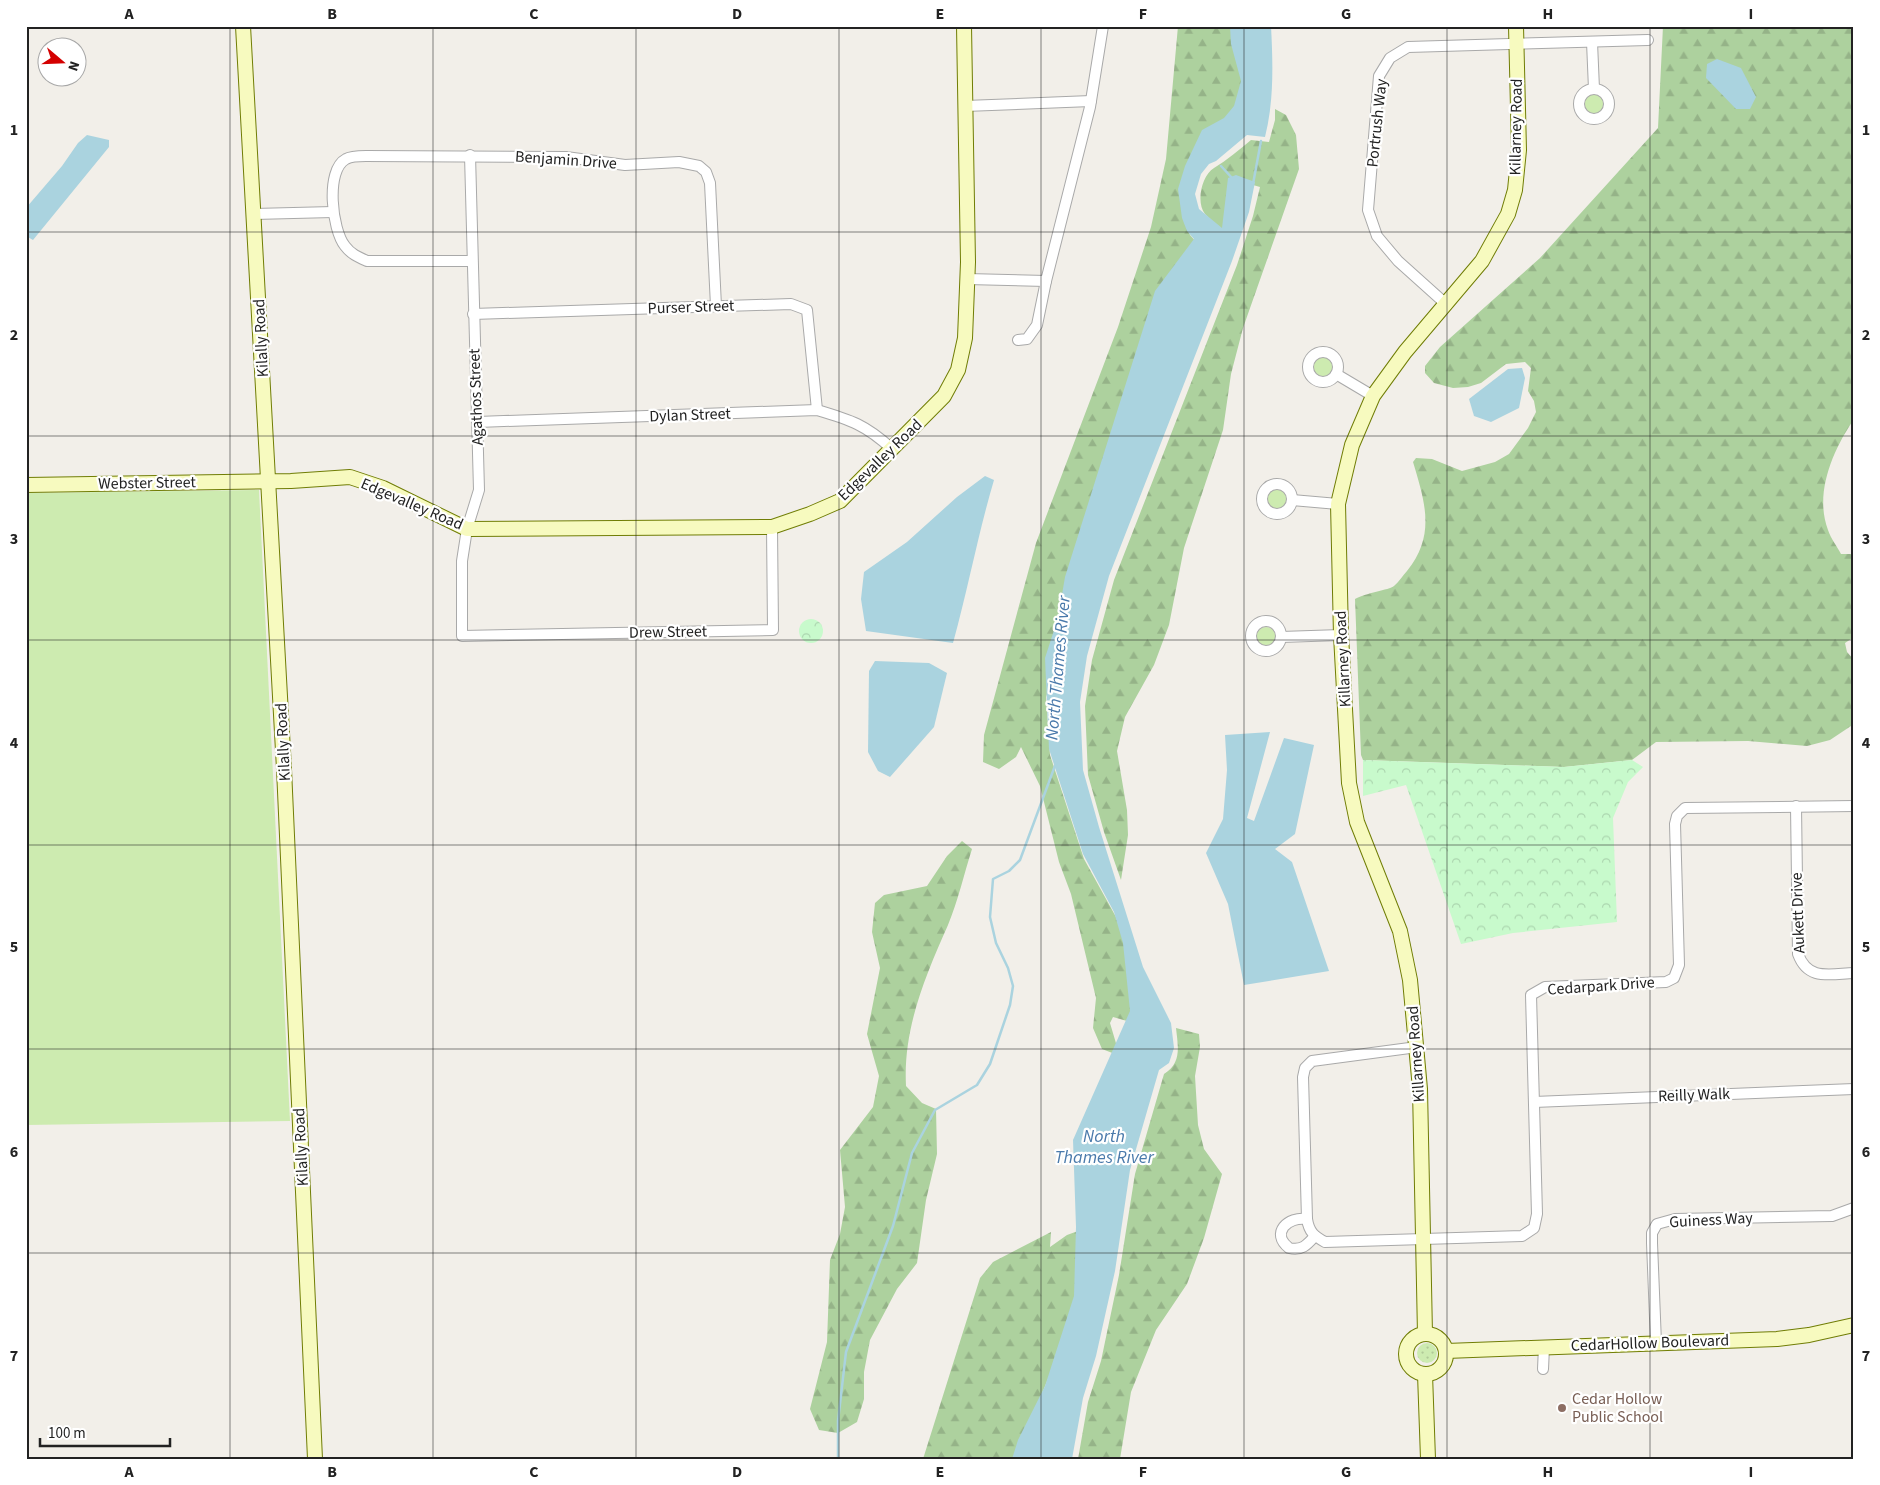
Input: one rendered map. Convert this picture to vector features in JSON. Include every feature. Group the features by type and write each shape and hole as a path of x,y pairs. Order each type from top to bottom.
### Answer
{"street":[{"name":"Kilally Road","path":"243,26 269,481 315,1459"},
{"name":"Edgevalley Road","path":"269,481 350,477 383,488 467,529 772,527 840,501 944,396 958,370 965,338 967,279 964,26"},
{"path":"1018,340 1027,339 1037,325 1046,281 1091,101 1103,26"},
{"name":"Killarney Road","path":"1425,1334 1425,1238 1417,1047 1410,980 1400,931 1357,822 1349,783 1341,635 1338,504 1352,446 1373,396 1405,352 1447,305 1482,261 1508,214 1515,190 1519,150 1516,26"},
{"name":"Portrush Way","path":"1447,305 1398,261 1378,236 1368,210 1380,76 1390,58 1408,47 1648,40"},
{"path":"1592,42 1594,89"},
{"path":"965,106 1091,101"},
{"name":"Benjamin Drive","path":"472,261 367,261 352,254 343,244 333,212 336,168 347,159 366,156 566,157 625,165 679,162 699,166 706,172 710,183 716,306"},
{"name":"Agathos Street","path":"462,636 462,561 467,529 479,490 470,156"},
{"path":"254,214 333,212"},
{"path":"967,279 1046,281"},
{"name":"Purser Street","path":"473,314 791,304 807,310 817,410"},
{"path":"1336,374 1373,396"},
{"name":"Dylan Street","path":"478,422 817,410 849,419 870,429 892,448"},
{"name":"Webster Street","path":"26,485 269,481"},
{"path":"1292,500 1338,504"},
{"name":"Drew Street","path":"462,636 773,630 772,527"},
{"path":"1281,637 1341,635"},
{"name":"Aukett Drive","path":"1796,806 1798,954 1801,964 1809,971 1819,975 1854,973"},
{"name":"Cedarpark Drive","path":"1425,1238 1522,1236 1534,1228 1537,1214 1531,995 1545,988 1666,982 1674,978 1679,965 1675,824 1677,816 1685,808 1854,806"},
{"path":"1417,1047 1312,1061 1305,1068 1303,1077 1307,1219 1310,1230 1315,1236 1325,1242 1425,1238"},
{"name":"Reilly Walk","path":"1534,1102 1854,1089"},
{"name":"Guiness Way","path":"1656,1343 1652,1233 1657,1224 1675,1219 1832,1216 1854,1208"},
{"path":"1307,1219 1295,1218 1285,1224 1282,1233 1284,1242 1289,1248 1298,1249 1306,1246 1315,1236"},
{"name":"CedarHollow Boulevard","path":"1446,1352 1544,1346 1777,1339 1809,1335 1854,1325"},
{"path":"1425,1334 1439,1339 1446,1352 1442,1366 1432,1373 1425,1374 1415,1371 1410,1366 1406,1353 1410,1342 1415,1337 1425,1334"},
{"path":"1543,1369 1544,1346"},
{"path":"1425,1374 1428,1459"}],"green space":[{"path":"1178,26 1231,26 1245,86 1237,110 1206,134 1185,222 1190,235 1197,243 1046,697 1050,755 1084,859 1116,917 1126,948 1132,1014 1127,1021 1113,1017 1110,1023 1118,1050 1115,1054 1102,1049 1093,1028 1096,998 1071,894 1059,862 1040,786 1021,747 1016,757 999,769 983,762 984,735 1036,543 1118,327 1151,227 1166,159"},
{"path":"1663,26 1854,26 1854,419 1833,458 1828,472 1823,501 1824,516 1832,539 1841,554 1854,554 1854,637 1845,643 1847,652 1854,660 1854,724 1830,740 1807,746 1748,741 1656,742 1632,760 1564,767 1363,760 1361,755 1355,599 1387,589 1398,583 1416,558 1422,544 1425,531 1424,505 1413,462 1416,458 1432,459 1462,471 1495,462 1509,454 1528,428 1536,412 1534,401 1528,391 1531,368 1525,362 1506,364 1481,383 1468,387 1453,388 1434,383 1425,373 1425,366 1440,347 1540,258 1658,128"},
{"path":"1590,94 1598,94 1604,100 1604,108 1598,114 1590,114 1584,108 1584,100"},
{"path":"1275,109 1286,115 1296,135 1299,169 1243,328 1231,374 1223,430 1184,548 1169,625 1154,665 1125,717 1117,751 1127,810 1128,835 1121,880 1104,832 1088,775 1085,706 1092,660 1114,580 1237,265 1260,187 1253,185 1226,232 1207,217 1202,209 1200,197 1203,183 1214,168 1251,140 1269,142 1275,120"},
{"path":"1319,357 1327,357 1333,363 1333,371 1327,377 1319,377 1313,371 1313,363"},
{"path":"1273,489 1281,489 1287,495 1287,503 1281,509 1273,509 1267,503 1267,495"},
{"path":"259,490 290,1121 26,1125 26,493"},
{"path":"811,619 819,623 823,631 819,639 811,643 803,639 799,631 803,623"},
{"path":"1266,627 1273,630 1276,637 1273,644 1266,647 1259,644 1256,637 1259,630"},
{"path":"1363,760 1564,767 1632,760 1643,767 1628,782 1613,818 1617,922 1513,933 1461,944 1406,785 1363,796"},
{"path":"962,841 972,849 952,916 931,964 917,1003 908,1044 906,1086 922,1103 936,1109 937,1154 926,1200 917,1263 897,1289 870,1340 864,1372 864,1399 857,1422 838,1433 819,1430 810,1409 827,1342 830,1260 840,1234 845,1207 840,1150 873,1107 879,1076 867,1034 880,968 872,932 875,903 884,895 927,886 947,856"},
{"path":"1176,1028 1199,1034 1200,1047 1195,1076 1198,1125 1204,1149 1222,1174 1204,1238 1187,1284 1156,1330 1131,1392 1120,1459 1078,1459 1088,1402 1101,1361 1119,1275 1135,1174 1164,1074 1174,1065 1178,1054"},
{"path":"1078,1231 1076,1299 1071,1321 1016,1459 923,1459 980,1278 993,1262 1051,1232 1050,1247 1067,1235"},
{"path":"1427,1343 1434,1346 1437,1353 1434,1360 1427,1363 1420,1360 1417,1353 1420,1346"}],"water":[{"name":"North Thames River","path":"1230,26 1271,26 1272,82 1268,124 1265,137 1247,135 1216,161 1209,164 1201,174 1195,194 1199,209 1222,228 1228,178 1236,175 1255,182 1249,212 1232,261 1109,576 1087,656 1080,702 1083,770 1143,967 1171,1023 1174,1048 1169,1063 1159,1070 1130,1170 1115,1271 1096,1356 1083,1398 1072,1459 1012,1459 1018,1440 1045,1386 1074,1296 1076,1227 1073,1140 1130,1011 1123,943 1114,912 1083,854 1049,749 1045,658 1058,618 1065,577 1155,291 1194,239 1187,231 1182,218 1178,189 1185,166 1202,130 1224,118 1234,106 1241,81 1231,44"},
{"path":"1717,59 1741,68 1756,97 1750,109 1736,109 1706,78 1707,64"},
{"path":"87,135 109,140 109,147 33,240 26,236 26,208 62,166 78,143"},
{"path":"1522,368 1525,378 1519,408 1491,422 1474,416 1469,399 1508,369"},
{"path":"985,476 994,480 953,643 866,631 861,599 864,572 907,542 957,497"},
{"path":"875,661 929,663 947,673 934,727 890,777 878,771 868,752 869,671"},
{"path":"1270,732 1247,818 1254,821 1284,738 1314,745 1295,834 1275,849 1292,862 1329,971 1244,985 1228,904 1206,853 1223,819 1227,770 1225,735"}],"waterway":[{"name":"North Thames River","path":"1253,184 1261,141"},
{"path":"1221,166 1233,179"},
{"path":"838,1459 838,1421 846,1352 893,1226 912,1153 935,1110 977,1085 990,1064 1010,1005 1013,986 1008,968 996,943 990,917 993,879 1009,871 1020,860 1056,763"}],"place":[{"name":"Cedar Hollow Public School","path":"1562,1408"}]}
